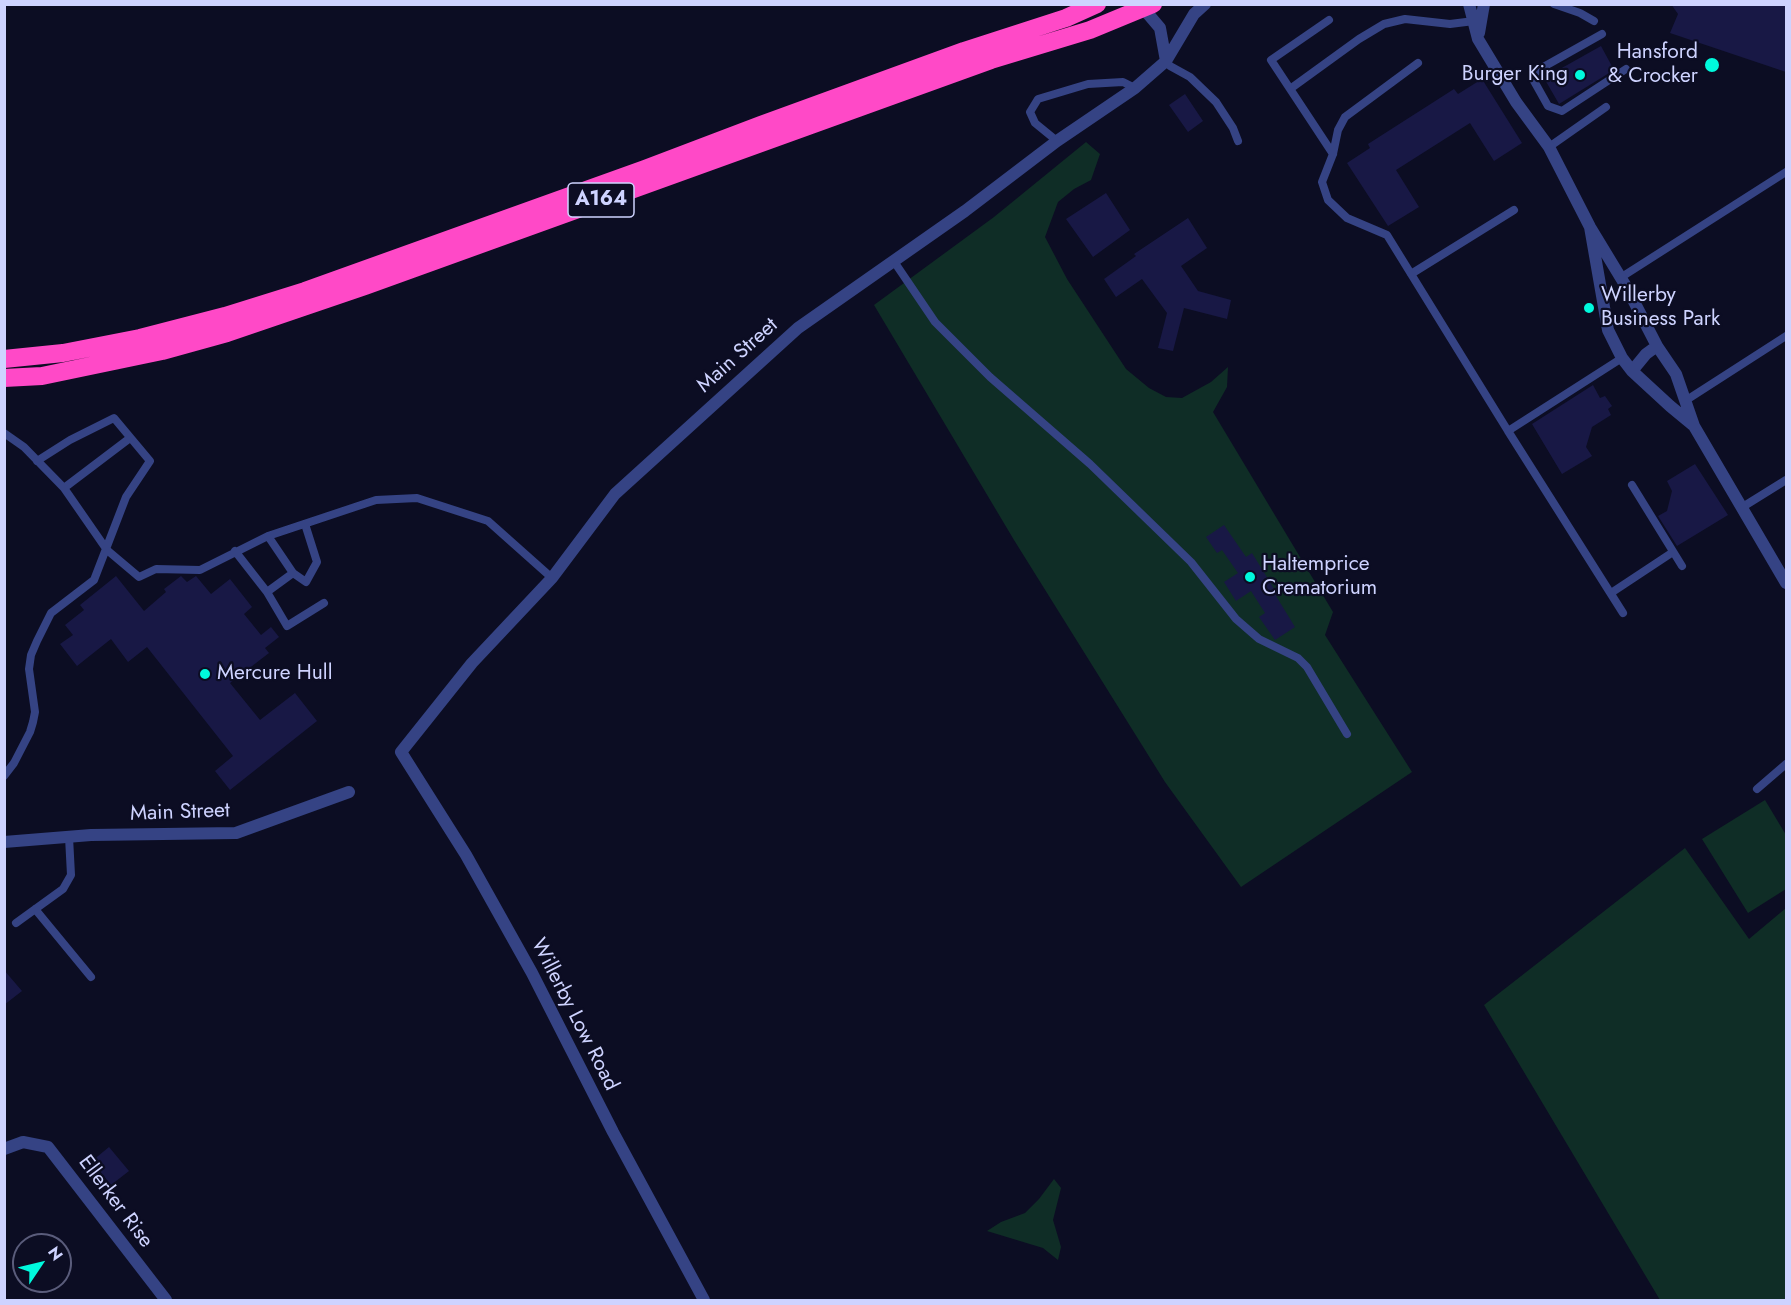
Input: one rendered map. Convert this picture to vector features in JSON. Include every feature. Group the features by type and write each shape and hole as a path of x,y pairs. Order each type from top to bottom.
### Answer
{"highway":[{"name":"A164","path":"4,359 63,353 140,338 225,316 305,291 943,59 1066,18 1096,4"},
{"name":"A164","path":"4,378 42,376 162,351 227,333 365,286 991,60 1090,30 1148,6"}],"street":[{"name":"Main Street","path":"401,752 472,663 552,578 615,494 798,328 965,211 1057,141 1135,88 1166,61 1194,14 1205,4"},
{"path":"1469,4 1478,39 1516,102 1549,147 1657,346 1676,374 1694,426 1786,583"},
{"path":"1478,39 1484,4"},
{"path":"1148,6 1160,28 1166,61"},
{"path":"1590,226 1608,330 1622,358 1632,371 1694,426"},
{"path":"1632,371 1646,354 1657,346"},
{"name":"Willerby Low Road","path":"401,752 466,855 532,973 613,1132 704,1300"},
{"name":"Main Street","path":"4,842 69,837 236,833 349,792"},
{"name":"Ellerker Rise","path":"4,1149 23,1142 48,1147 166,1300"}],"lane":[{"path":"1554,4 1580,13 1594,21"},
{"path":"1290,89 1359,39 1384,24 1405,19 1450,24 1474,21"},
{"path":"1329,20 1271,60 1333,154"},
{"path":"1602,34 1538,70 1534,75 1534,81 1548,106 1562,111 1626,69"},
{"path":"1166,61 1170,66 1190,77 1216,102 1233,128 1238,141"},
{"path":"1418,63 1345,117 1338,130 1333,154 1322,182 1328,200 1347,218 1387,235 1623,613"},
{"path":"1057,141 1035,123 1030,111 1038,99 1088,84 1123,82 1135,88"},
{"path":"1549,147 1606,108"},
{"path":"1620,278 1786,172"},
{"path":"1411,274 1514,210"},
{"path":"893,260 935,322 990,376 1090,464 1191,562 1236,619 1259,639 1298,658 1307,667 1347,734"},
{"path":"1686,401 1786,336"},
{"path":"1508,431 1622,358"},
{"path":"4,776 14,763 33,722 35,712 29,669 31,655 37,641 51,613 94,580 126,497 150,461 114,418 70,440 37,461"},
{"path":"4,433 24,447 64,488 107,550 140,577 156,569 200,570 268,536 376,500 417,498 488,521 552,578"},
{"path":"64,488 130,438"},
{"path":"1741,508 1786,480"},
{"path":"1632,484 1682,566"},
{"path":"268,536 293,573 306,582 317,562 304,524"},
{"path":"235,551 267,592 287,626 324,603"},
{"path":"1611,593 1673,552"},
{"path":"267,592 293,573"},
{"path":"1757,789 1786,764"},
{"path":"16,923 63,889 71,875 69,837"},
{"path":"35,909 91,977"}],"green space":[{"path":"1086,142 1100,154 1091,180 1074,189 1058,202 1045,237 1067,279 1126,369 1149,388 1166,397 1182,398 1211,382 1228,367 1227,387 1213,412 1333,612 1325,635 1412,772 1241,887 1165,782 1014,540 874,305 994,217"},
{"path":"1765,800 1786,835 1786,889 1748,913 1702,839"},
{"path":"1685,848 1749,939 1786,908 1786,1300 1660,1300 1484,1005"},
{"path":"1054,1179 1061,1188 1053,1220 1061,1247 1058,1260 1043,1248 987,1231 1001,1222 1025,1213"}],"building":[{"path":"1671,4 1786,4 1786,72 1670,33 1678,14"},
{"name":"Burger King","path":"1601,46 1614,70 1559,104 1544,78"},
{"path":"1482,79 1522,143 1494,161 1470,123 1396,170 1419,207 1388,226 1347,163 1370,148 1368,144 1454,89 1458,94"},
{"path":"1185,94 1203,121 1188,132 1169,105"},
{"path":"1106,193 1130,230 1093,257 1066,219"},
{"path":"1188,218 1207,248 1181,266 1198,291 1231,300 1227,319 1184,308 1173,351 1158,348 1167,313 1142,279 1116,297 1104,279 1136,256 1134,254"},
{"path":"1593,385 1600,398 1605,396 1612,406 1608,409 1611,415 1592,427 1586,447 1592,456 1562,474 1532,424"},
{"path":"1695,464 1728,515 1677,546 1658,516 1667,511 1672,491 1667,481"},
{"path":"1224,525 1246,557 1252,553 1295,627 1275,640 1259,617 1265,613 1251,591 1236,601 1224,582 1238,573 1222,550 1217,553 1206,537"},
{"name":"Mercure Hull","path":"116,576 144,611 166,592 164,589 181,576 187,582 196,576 211,594 230,579 252,607 244,614 261,635 271,627 279,637 265,648 269,653 230,683 260,720 295,693 317,721 230,790 215,771 233,756 147,647 128,662 111,639 77,666 60,644 73,635 65,625 84,610 80,605"},
{"path":"4,970 22,991 4,1005"},
{"path":"109,1147 129,1171 111,1185 92,1161"}],"place":[{"name":"Hansford & Crocker","path":"1712,65"},
{"name":"Burger King","path":"1580,75"},
{"name":"Willerby Business Park","path":"1589,308"},
{"name":"Haltemprice Crematorium","path":"1250,577"},
{"name":"Mercure Hull","path":"205,674"}]}
